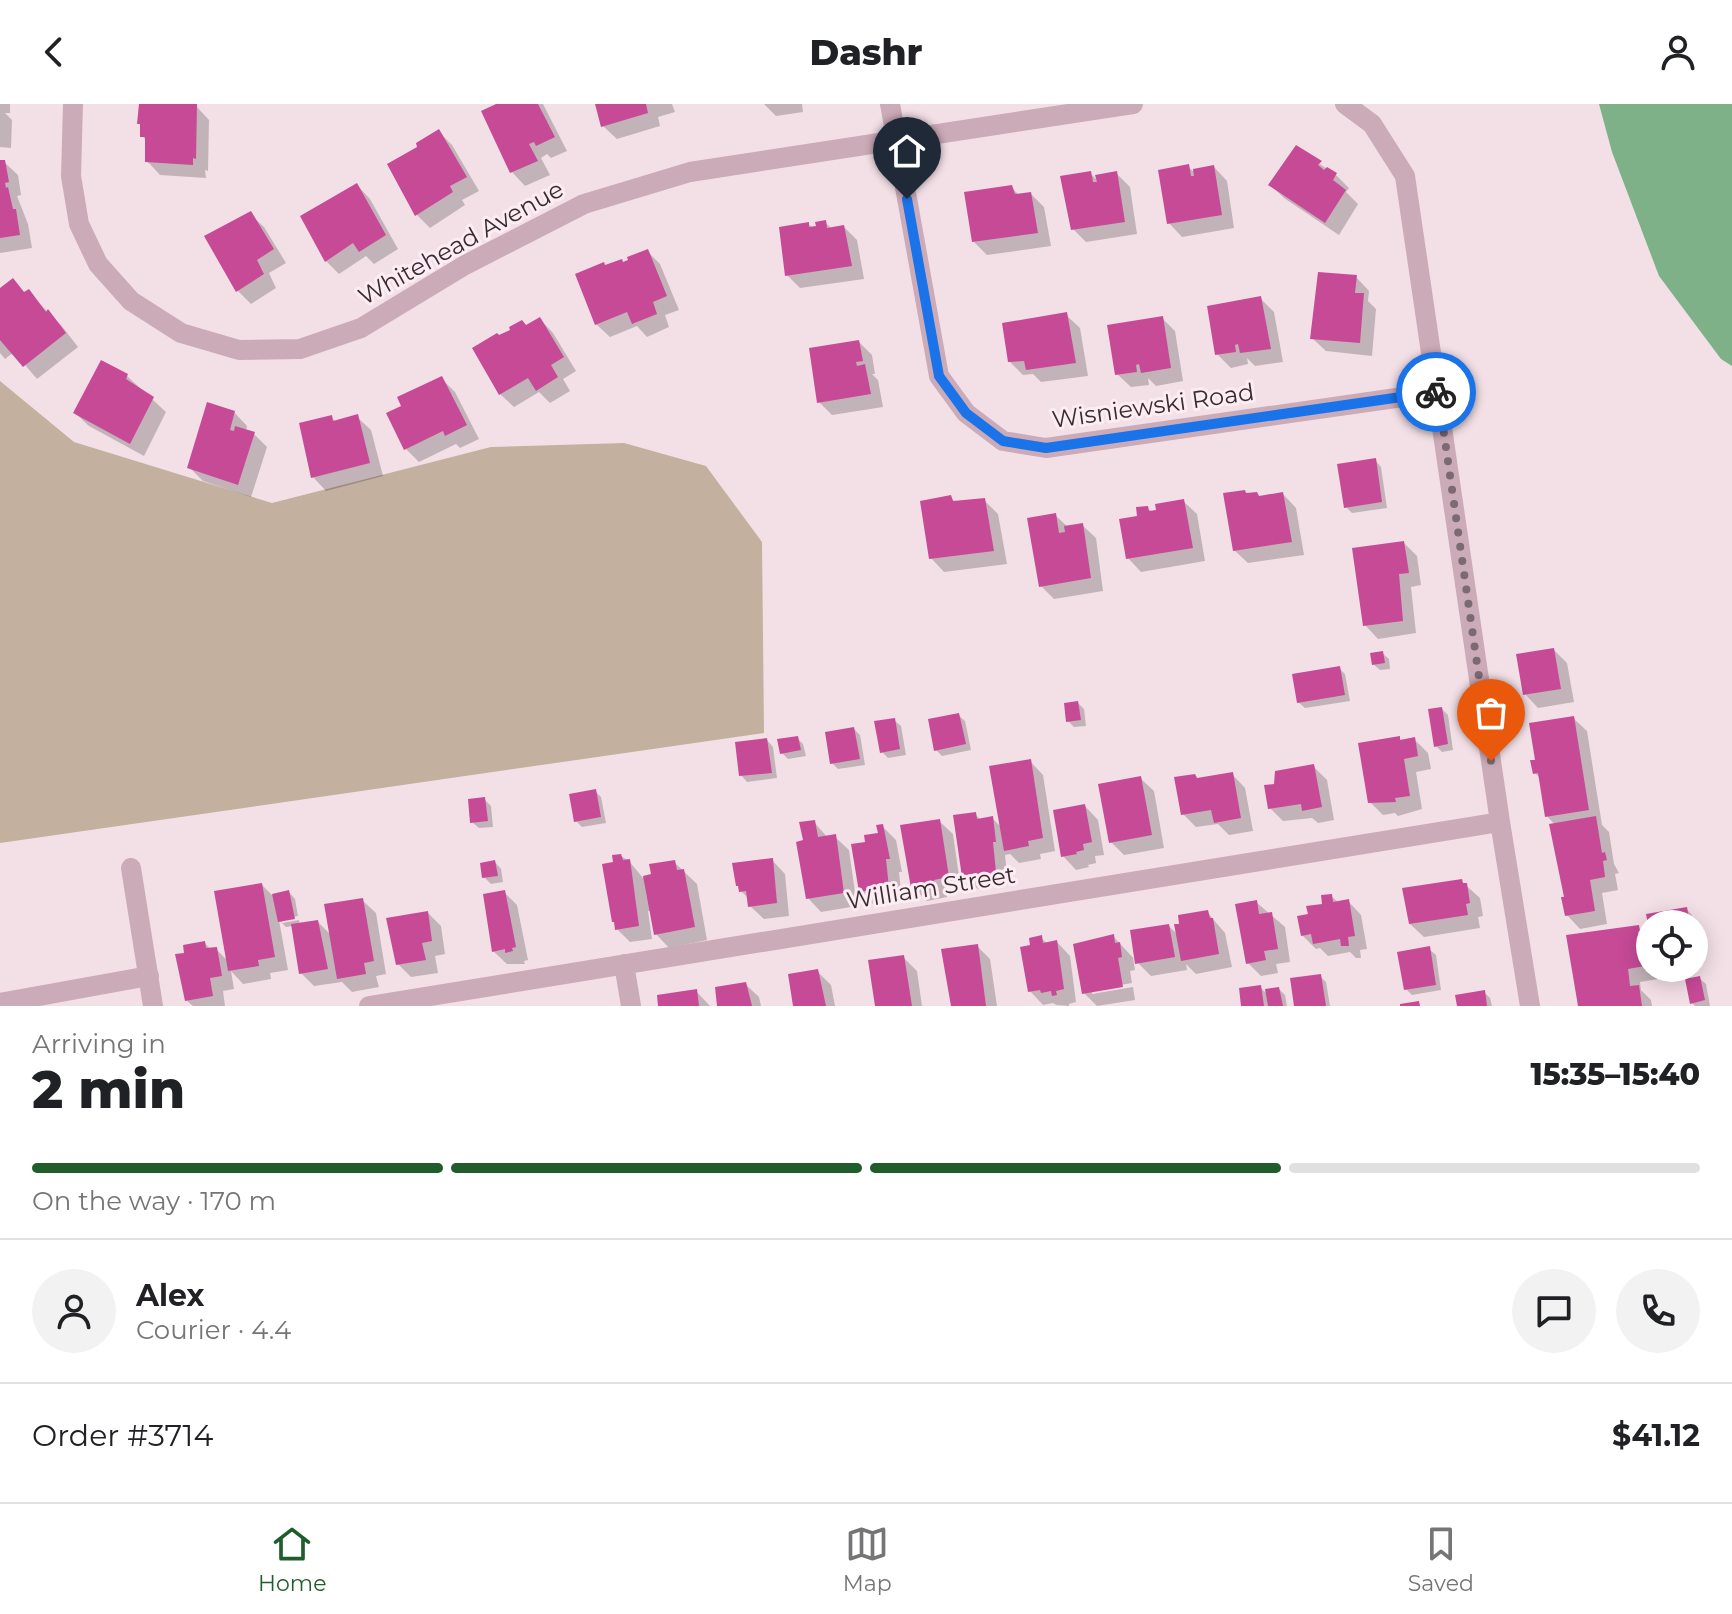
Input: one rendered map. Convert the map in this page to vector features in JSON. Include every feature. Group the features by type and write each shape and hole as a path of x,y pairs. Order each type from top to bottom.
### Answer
{"street":[{"name":"Whitehead Avenue","path":"73,104 71,176 79,224 98,264 131,301 181,333 239,350 300,349 361,328 465,265 584,204 690,172 1133,104"},
{"name":"Wisniewski Road","path":"890,104 939,376 966,413 1003,441 1046,448 1438,392"},
{"path":"1345,104 1372,124 1405,176 1530,1006"},
{"name":"William Street","path":"369,1006 1500,822"},
{"path":"131,868 153,1006"},
{"path":"624,964 631,1006"},
{"path":"0,1003 149,976"}],"shaded area":[{"path":"1599,104 1732,104 1732,366 1721,359 1659,276 1612,152"},
{"path":"0,381 74,442 272,503 491,447 624,443 706,466 762,542 764,733 0,843"}],"building":[{"path":"139,104 197,104 196,159 193,158 193,165 145,162 145,137 140,137 140,124 137,124"},
{"path":"496,104 538,104 555,137 536,146 534,142 529,144 538,161 510,173 481,111"},
{"path":"595,104 646,104 648,113 601,127"},
{"path":"439,129 467,177 450,186 453,192 415,216 387,164 417,147 416,143"},
{"path":"1296,145 1322,161 1318,165 1324,170 1327,167 1337,173 1333,180 1346,190 1325,223 1268,185"},
{"path":"0,160 5,160 9,182 5,183 6,188 13,209 16,209 20,235 0,238"},
{"path":"1189,164 1191,176 1194,176 1193,169 1214,165 1222,215 1167,224 1158,170"},
{"path":"1091,171 1093,182 1097,182 1095,175 1117,171 1125,222 1071,230 1060,176"},
{"path":"357,183 386,235 359,252 353,243 325,262 300,216"},
{"path":"1012,185 1015,194 1031,192 1038,233 972,242 964,192"},
{"path":"251,211 274,249 257,260 264,274 236,292 204,236"},
{"path":"826,220 827,228 844,225 852,266 785,276 779,227 809,222 809,227 816,226 815,222"},
{"path":"648,249 667,296 653,302 657,314 632,324 627,312 595,325 575,274 604,262 605,265 622,259 623,262 628,260 627,257"},
{"path":"1318,272 1357,275 1355,293 1364,293 1360,343 1310,339"},
{"path":"13,278 24,292 29,289 66,333 23,367 0,340 0,288"},
{"path":"1261,296 1271,349 1240,353 1238,344 1235,345 1236,352 1215,355 1207,306"},
{"path":"1067,312 1076,363 1026,370 1024,361 1008,362 1002,323"},
{"path":"1163,316 1171,368 1141,373 1139,364 1136,365 1137,372 1115,375 1107,325"},
{"path":"540,317 564,357 551,365 558,377 536,391 528,378 499,395 472,348 497,333 510,330 509,327 522,320 526,325"},
{"path":"859,340 863,361 856,362 857,366 865,364 871,394 817,403 809,348"},
{"path":"101,360 128,374 126,379 154,397 130,444 73,413"},
{"path":"442,376 467,425 445,436 443,431 404,450 386,413 401,406 397,397"},
{"path":"207,402 235,411 230,430 234,431 235,426 255,432 238,485 187,468"},
{"path":"358,414 370,463 311,478 299,423 332,415 333,421"},
{"path":"1376,458 1382,502 1344,508 1337,464"},
{"path":"1245,490 1246,493 1257,492 1259,496 1283,492 1292,542 1233,551 1223,493"},
{"path":"951,495 953,501 985,498 994,551 929,559 920,501"},
{"path":"1184,499 1193,548 1126,559 1119,519 1137,516 1136,507 1148,506 1149,511 1156,510 1155,504"},
{"path":"1056,513 1059,533 1065,532 1064,526 1083,523 1091,578 1039,587 1027,518"},
{"path":"1404,541 1409,573 1399,574 1403,621 1363,626 1352,548"},
{"path":"1554,648 1561,689 1523,695 1516,654"},
{"path":"1383,651 1385,663 1372,665 1370,653"},
{"path":"1340,666 1345,695 1297,703 1292,674"},
{"path":"1078,701 1081,720 1066,722 1064,703"},
{"path":"1442,707 1448,744 1434,747 1428,709"},
{"path":"959,713 966,744 934,751 928,719"},
{"path":"1574,716 1589,810 1545,817 1538,773 1533,774 1530,760 1535,760 1529,723"},
{"path":"895,718 900,749 880,753 874,721"},
{"path":"854,727 860,759 830,764 825,732"},
{"path":"798,736 801,750 780,754 777,739"},
{"path":"1400,736 1400,740 1415,737 1418,756 1404,759 1410,796 1395,798 1396,802 1368,803 1358,743"},
{"path":"767,738 772,773 739,776 735,742"},
{"path":"1031,759 1043,838 1028,841 1029,846 1004,851 989,766"},
{"path":"1314,764 1322,807 1302,811 1301,804 1268,809 1264,785 1274,784 1275,771"},
{"path":"1233,772 1241,818 1214,823 1211,810 1181,815 1174,777 1195,774 1197,778"},
{"path":"1141,776 1152,835 1109,843 1098,784"},
{"path":"596,789 601,817 574,822 569,794"},
{"path":"485,797 488,821 470,823 468,799"},
{"path":"1085,804 1092,842 1083,844 1084,850 1077,854 1061,857 1053,810"},
{"path":"976,812 977,819 993,816 996,872 962,877 953,815"},
{"path":"1596,816 1602,853 1605,852 1607,860 1603,861 1605,877 1590,880 1595,911 1565,916 1549,824"},
{"path":"940,819 949,877 934,880 935,884 911,888 900,825"},
{"path":"815,820 818,837 836,834 844,893 806,899 796,842 803,840 799,822"},
{"path":"883,824 890,859 886,859 889,888 859,892 851,844 865,842 864,835 878,833 876,825"},
{"path":"621,854 623,860 630,859 639,926 615,930 602,864 613,862 612,855"},
{"path":"773,858 777,903 748,907 746,891 739,892 736,886 732,863"},
{"path":"495,860 498,876 482,878 480,863"},
{"path":"675,860 677,870 684,869 695,927 654,935 643,876 651,874 649,864"},
{"path":"1462,879 1463,883 1467,883 1468,915 1409,924 1402,888"},
{"path":"262,883 275,957 258,960 259,966 228,971 214,891"},
{"path":"289,890 295,919 278,922 272,894"},
{"path":"505,890 516,947 505,953 505,949 492,952 483,894"},
{"path":"1332,894 1333,902 1349,899 1355,936 1348,937 1349,946 1341,946 1340,939 1313,944 1311,934 1301,936 1297,916 1308,914 1306,906 1322,904 1321,895"},
{"path":"363,898 374,961 364,963 366,974 337,979 324,904"},
{"path":"1257,900 1259,914 1272,912 1278,949 1264,951 1266,960 1246,964 1235,904"},
{"path":"1208,910 1210,918 1213,918 1219,954 1181,961 1174,924 1179,924 1178,915"},
{"path":"428,911 432,941 422,943 426,960 396,965 386,918"},
{"path":"318,920 328,969 299,974 291,924"},
{"path":"1169,924 1175,957 1135,964 1130,930"},
{"path":"1636,925 1636,968 1628,969 1630,986 1639,985 1642,1006 1578,1006 1566,935"},
{"path":"1114,934 1115,943 1120,942 1122,957 1118,958 1123,987 1082,994 1073,944"},
{"path":"1042,935 1043,943 1057,940 1064,989 1056,991 1057,995 1052,996 1051,991 1028,992 1020,947 1030,945 1029,938"},
{"path":"205,941 206,948 217,947 222,976 210,978 213,996 185,1001 175,954 184,953 183,945"},
{"path":"978,944 986,1006 951,1006 941,949"},
{"path":"1430,946 1436,985 1404,990 1397,952"},
{"path":"904,955 912,1006 875,1006 868,960"},
{"path":"818,969 826,1006 793,1006 788,974"},
{"path":"1321,974 1326,1006 1294,1006 1290,978"},
{"path":"746,982 752,1006 717,1006 715,987"},
{"path":"1686,982 1701,982 1705,1000 1690,1004"},
{"path":"1261,985 1264,1006 1241,1006 1239,988"},
{"path":"1279,987 1283,1006 1268,1006 1265,989"},
{"path":"697,989 699,1006 658,1006 657,995"},
{"path":"1485,990 1487,1006 1457,1006 1455,995"},
{"path":"1419,1001 1420,1006 1400,1006 1400,1004"}],"way so far":[{"path":"1436,392 1491,761"}],"route":[{"path":"907,199 939,376 966,413 1003,441 1046,448 1436,392"}]}
